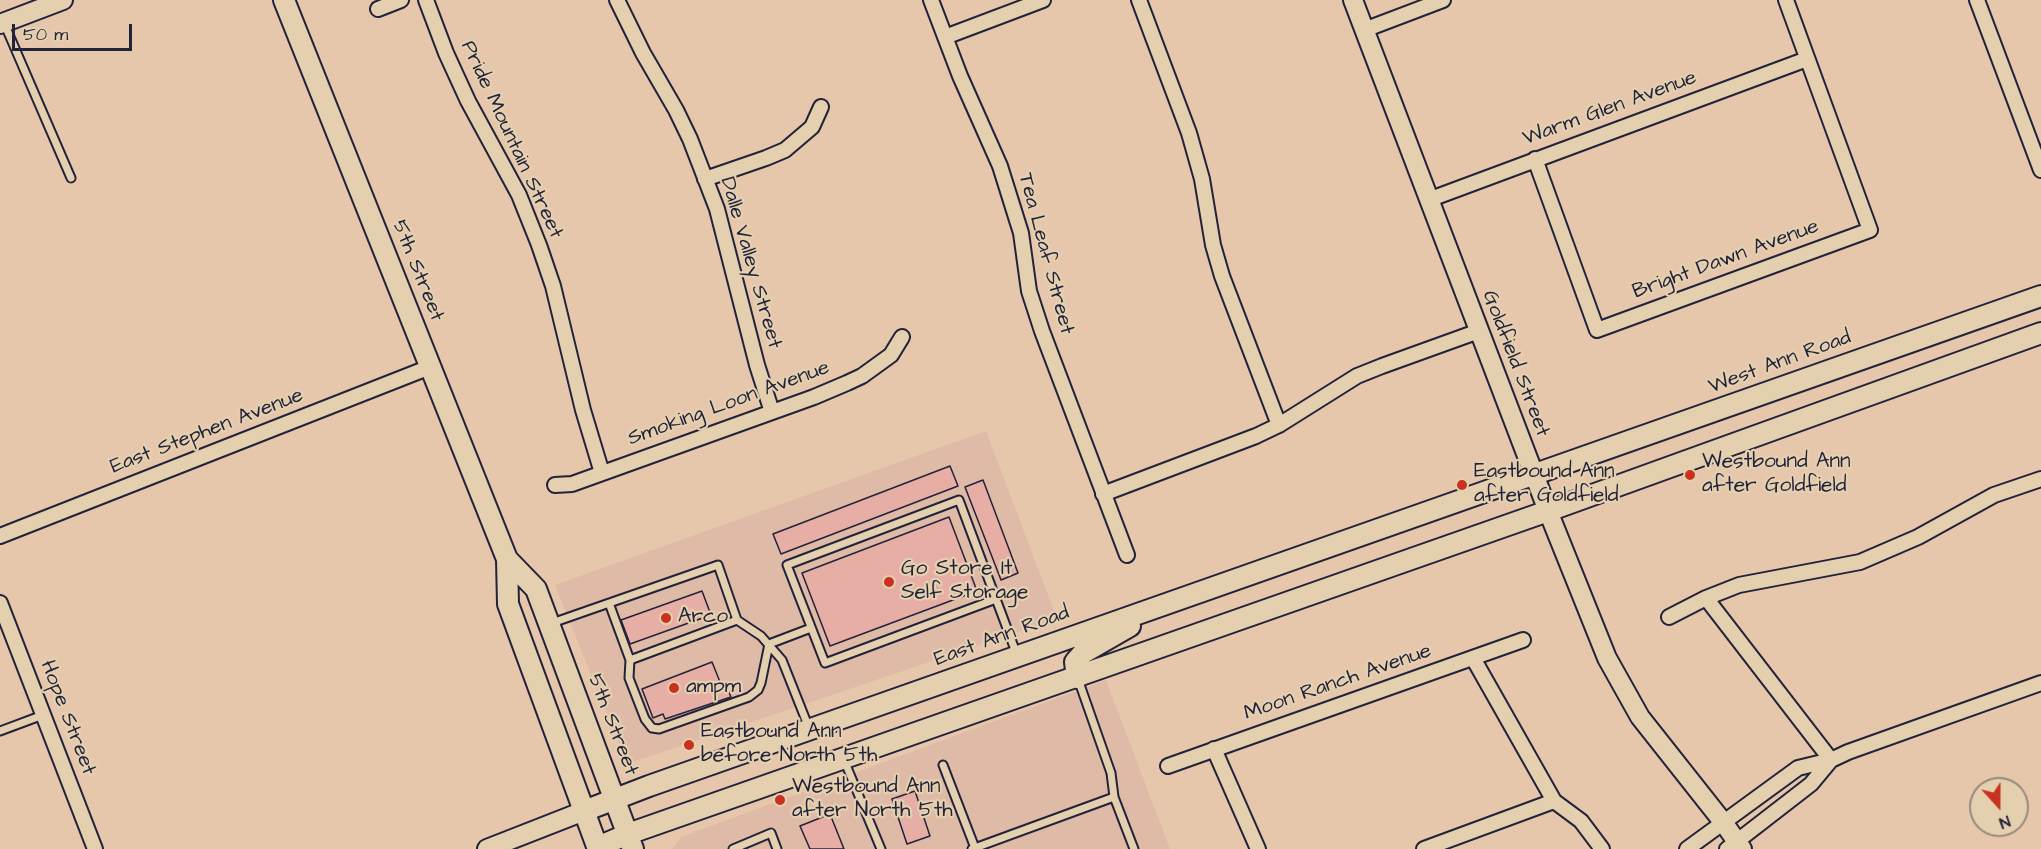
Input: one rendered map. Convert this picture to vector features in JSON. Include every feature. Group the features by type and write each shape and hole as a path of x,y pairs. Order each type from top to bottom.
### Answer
{"main road":[{"name":"5th Street","path":"284,0 507,559 508,603 596,848"},
{"name":"West Ann Road","path":"1534,475 2041,296"},
{"path":"596,848 631,842 844,760 1548,511 2041,333"},
{"name":"East Ann Road","path":"584,811 615,798 1534,475"},
{"name":"5th Street","path":"507,559 536,589 631,842"},
{"path":"1077,678 1075,662 1083,653 1166,605"}],"street":[{"path":"2,23 63,0"},
{"path":"378,9 401,0"},
{"name":"Pride Mountain Street","path":"426,0 446,53 468,100 519,195 539,245 553,286 583,410 602,473"},
{"name":"Dalle Valley Street","path":"617,0 643,53 676,110 720,218 757,364 772,412"},
{"name":"Tea Leaf Street","path":"931,0 1003,175 1021,234 1029,291 1042,331 1127,555"},
{"path":"945,37 1043,0"},
{"path":"1139,0 1190,133 1202,179 1213,245 1222,276 1279,425"},
{"name":"Goldfield Street","path":"1353,0 1606,658 1640,717 1723,822 1735,846"},
{"path":"1364,30 1443,0"},
{"path":"1786,0 1807,59"},
{"path":"1977,0 2040,167"},
{"name":"Warm Glen Avenue","path":"1428,200 1807,59"},
{"name":"Bright Dawn Avenue","path":"1535,159 1597,330 1870,230 1807,59"},
{"path":"705,179 785,150 812,127 821,107"},
{"path":"1103,494 1256,436 1279,425 1358,376 1479,331"},
{"name":"Smoking Loon Avenue","path":"555,485 572,484 814,397 862,376 891,355 902,337"},
{"name":"East Stephen Avenue","path":"0,536 430,367"},
{"path":"1670,617 1706,598 1739,585 1860,562 1918,537 1994,495 2041,479"},
{"path":"1706,598 1831,760"},
{"name":"Hope Street","path":"0,603 95,849"},
{"name":"Moon Ranch Avenue","path":"1168,766 1523,640"},
{"path":"1473,658 1554,801 1581,822 1602,849"},
{"path":"1687,849 1798,768 1831,760 2041,684"},
{"path":"1214,750 1258,849"},
{"path":"1735,846 1811,784 1831,760"},
{"path":"1424,849 1441,846 1554,801"},
{"name":"East Ann Road","path":"487,849 584,811"}],"lane":[{"path":"2,23 71,178"},
{"path":"996,599 825,663 788,566 959,500 1018,657"},
{"path":"549,624 718,566 737,620 769,644 784,665 810,731"},
{"path":"609,603 630,660 629,678 651,728 659,729 753,694 761,683 769,644"},
{"path":"630,660 737,620"},
{"path":"769,644 811,628"},
{"path":"1077,678 1111,773 1114,797 1134,849"},
{"path":"0,731 43,715"},
{"path":"844,760 881,849"},
{"path":"943,765 973,848 1114,797"},
{"path":"733,849 771,832 777,849"}],"shaded area":[{"path":"986,431 1057,619 627,764 555,585"},
{"path":"1106,680 1170,849 672,849 681,837"}],"building":[{"path":"950,466 958,486 781,554 773,534"},
{"path":"983,480 1018,573 1001,580 965,487"},
{"name":"Go Store It Self Storage","path":"949,517 977,591 830,646 802,573"},
{"name":"Arco","path":"702,591 711,615 630,644 621,620"},
{"path":"712,662 724,692 728,690 731,697 665,719 663,714 653,718 642,689"},
{"path":"915,791 930,836 907,844 892,799"},
{"path":"830,814 844,849 810,849 800,826"}],"place":[{"name":"Westbound Ann after Goldfield","path":"1690,475"},
{"name":"Eastbound Ann after Goldfield","path":"1462,485"},
{"name":"Go Store It Self Storage","path":"889,582"},
{"name":"Arco","path":"666,618"},
{"name":"ampm","path":"674,688"},
{"name":"Eastbound Ann before North 5th","path":"689,745"},
{"name":"Westbound Ann after North 5th","path":"780,800"}]}
